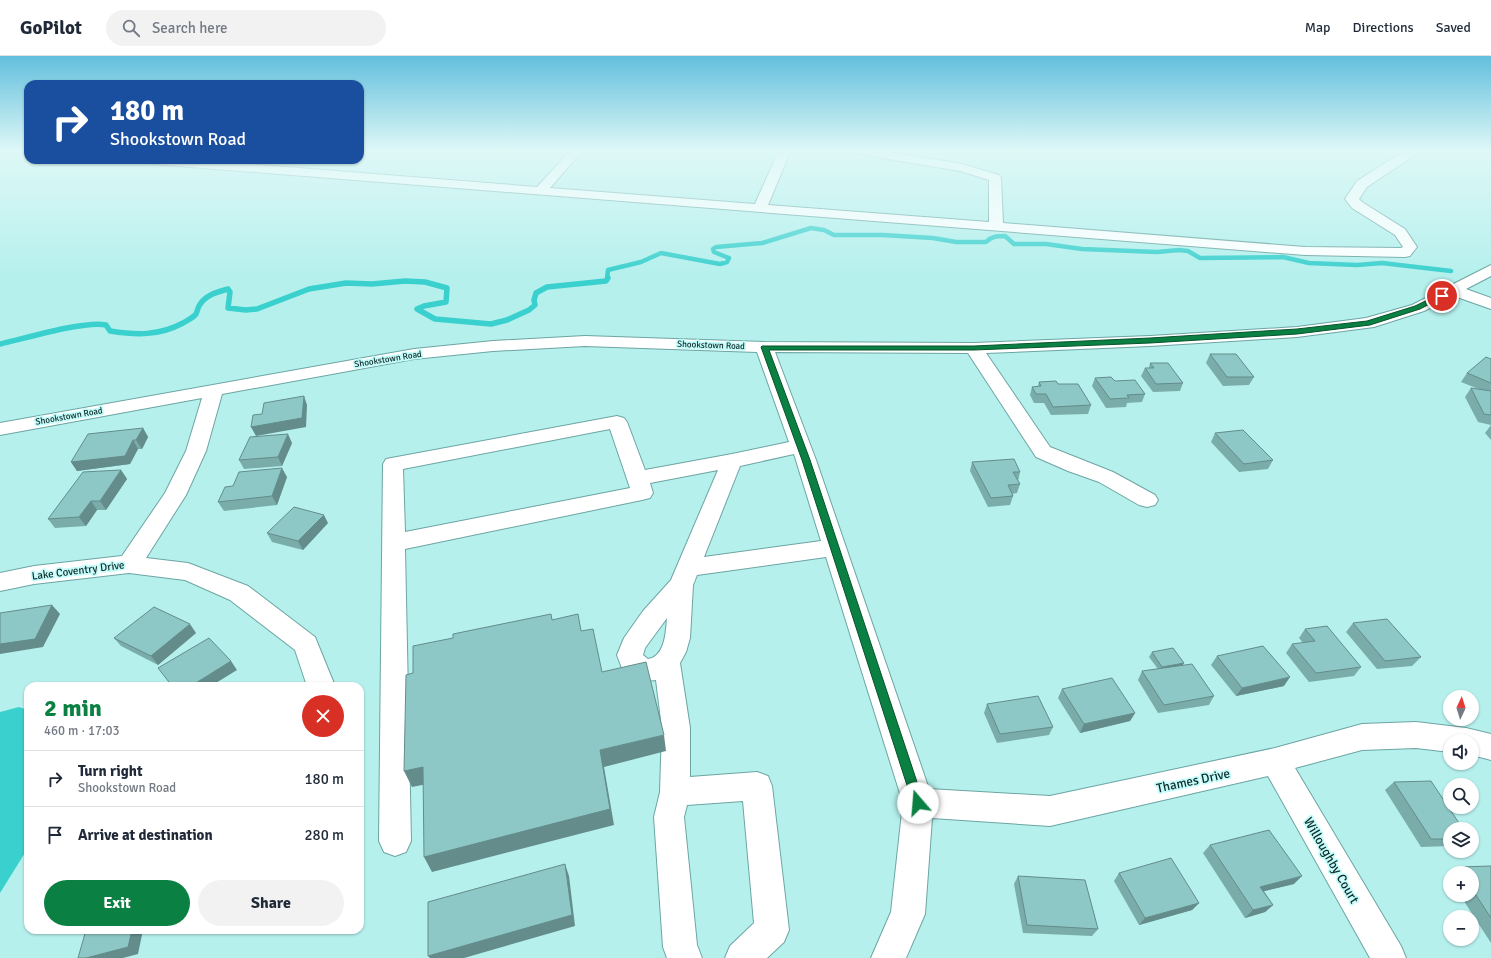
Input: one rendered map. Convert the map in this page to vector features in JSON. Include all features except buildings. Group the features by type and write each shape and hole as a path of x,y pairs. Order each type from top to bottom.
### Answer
{"street":[{"path":"554,192 1305,251 1405,254 1410,247 1400,232 1357,205 1352,199 1357,192"},
{"path":"760,208 767,192"},
{"path":"995,192 996,226"},
{"name":"Shookstown Road","path":"0,429 414,354 493,346 585,341 764,347 974,348 1228,337 1297,332 1368,323 1418,308 1491,270"},
{"path":"1454,290 1491,304"},
{"path":"764,347 801,446 918,803 908,914 888,958"},
{"path":"974,348 1001,391 1043,452 1075,466 1106,477 1147,500"},
{"name":"Lake Coventry Drive","path":"0,582 34,574 128,564 174,495 196,451 214,390"},
{"path":"393,543 642,493 638,478 617,422 393,464 393,543 395,841"},
{"path":"638,478 732,461 801,446"},
{"path":"685,958 680,947 670,817 675,792 676,728 667,664 677,638 685,577 732,461"},
{"path":"667,664 659,669 646,670 632,664 630,655 633,645 652,618 685,577 834,547"},
{"path":"128,564 188,572 239,593 306,644 320,682"},
{"name":"Thames Drive","path":"918,803 1050,811 1275,761 1362,737 1416,735 1443,738"},
{"path":"1479,744 1491,747"},
{"name":"Willoughby Court","path":"1275,761 1389,958"},
{"path":"675,792 757,786 772,930 742,958"}],"water":[{"path":"19,707 24,709 24,854 0,893 0,712"}],"waterway":[{"path":"607,279 608,270 641,262 661,253 720,264 727,262 729,258 714,252 713,249 716,247 762,243 811,228 824,230 834,235 883,235 933,238 956,242 986,242 995,237 1005,236 1014,244 1046,244 1082,249 1157,252 1179,250 1188,251 1200,258 1283,257 1309,263 1357,265 1382,263 1451,271"},
{"path":"0,344 38,334 84,325 106,325 110,331 138,334 156,332 174,327 190,319 196,314 199,306 205,299 228,289 230,292 228,308 246,310 257,309 309,289 346,283 372,284 405,281 425,282 447,288 446,302 424,306 417,309 435,319 491,324 507,320 529,310 535,305 534,300 536,293 547,287 606,281 608,278"}],"route":[{"path":"918,803 806,460 764,347 974,348 1150,341 1297,332 1368,323 1418,308 1442,296"}]}
